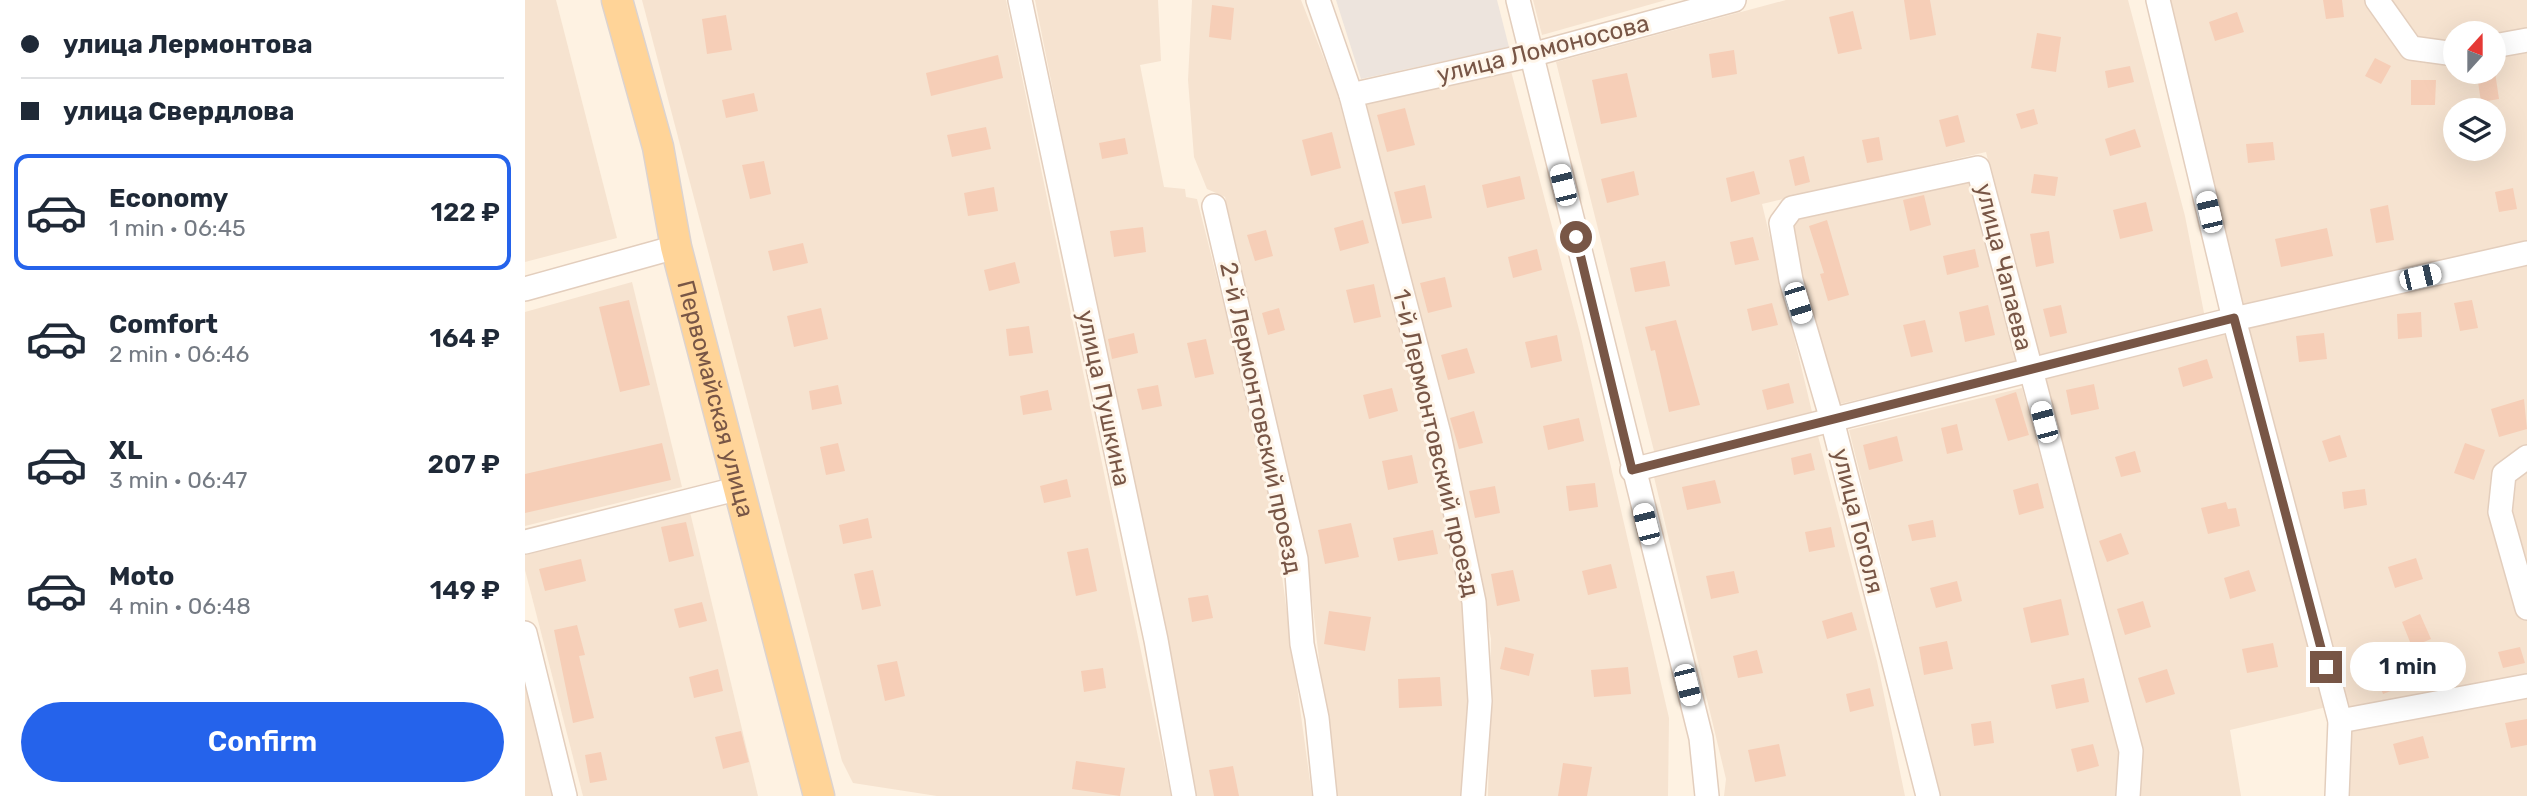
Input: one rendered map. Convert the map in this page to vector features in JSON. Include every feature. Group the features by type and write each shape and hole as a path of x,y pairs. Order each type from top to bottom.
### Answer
{"main road":[{"name":"Первомайская улица","path":"617,0 658,147 676,247 819,796"}],"street":[{"name":"улица Пушкина","path":"1020,0 1156,640 1184,796"},
{"name":"1-й Лермонтовский проезд","path":"1318,0 1351,95 1439,434 1474,602 1481,701 1473,796"},
{"path":"1518,0 1632,470 1701,738 1707,796"},
{"name":"улица Ломоносова","path":"1351,95 1531,55 1734,0"},
{"path":"2158,0 2234,318 2340,721 2337,796"},
{"path":"2378,0 2411,48 2443,52"},
{"path":"2506,44 2527,40"},
{"name":"улица Чапаева","path":"1792,208 1978,168 2131,751 2128,796"},
{"name":"2-й Лермонтовский проезд","path":"1214,206 1296,559 1302,644 1317,718 1325,796"},
{"name":"улица Гоголя","path":"1792,208 1781,223 1791,280 1832,420 1928,796"},
{"path":"525,289 676,247"},
{"path":"1632,470 2234,318 2527,253"},
{"path":"2527,457 2504,474 2500,512 2527,608"},
{"path":"525,542 740,488"},
{"path":"525,633 565,796"},
{"path":"2340,721 2527,686"}],"shaded area":[{"path":"525,0 556,0 617,238 525,262"},
{"path":"642,0 1006,0 1171,796 937,796 853,783 842,761"},
{"path":"1035,0 1158,0 1161,61 1140,65 1164,187 1185,189 1186,197 1197,199 1270,488 1312,796 1193,796"},
{"path":"1192,0 1301,0 1336,89 1421,411 1467,613 1471,733 1464,796 1335,796 1311,591 1300,522 1225,197 1207,189 1194,157 1188,80"},
{"path":"1336,0 1497,0 1509,47 1361,79"},
{"path":"1533,0 1666,0 1542,35"},
{"path":"1786,0 2128,0 2185,216 2205,318 2037,361 1986,152 1762,204 1813,416 1655,455 1556,62"},
{"path":"2158,0 2527,0 2527,796 2337,796 2335,705 2230,730 2241,796 2128,796 2131,751 2030,371 2234,318"},
{"path":"1511,71 1580,333 1669,718 1668,796 1488,796 1491,639 1477,555 1429,347 1364,104"},
{"path":"1959,178 1972,184 2017,363 1835,405 1790,230 1792,219"},
{"path":"632,282 682,487 525,526 525,312"},
{"path":"2022,388 2119,752 2115,796 1941,796 1849,430"},
{"path":"1818,436 1877,661 1905,796 1724,796 1726,779 1654,477"},
{"path":"690,512 758,796 583,796 525,570 525,555"},
{"path":"525,671 557,796 525,796"}],"building":[{"path":"1904,0 1930,0 1936,35 1910,40"},
{"path":"2323,0 2342,0 2344,17 2326,19"},
{"path":"1212,5 1234,8 1231,40 1209,37"},
{"path":"1853,11 1862,49 1838,54 1829,17"},
{"path":"2237,12 2244,32 2215,41 2209,22"},
{"path":"726,15 732,50 707,54 702,19"},
{"path":"2037,33 2061,37 2056,72 2031,68"},
{"path":"1734,50 1737,74 1712,78 1709,54"},
{"path":"998,55 1003,78 931,96 926,73"},
{"path":"2375,58 2391,66 2381,84 2365,76"},
{"path":"2130,66 2134,82 2108,88 2105,71"},
{"path":"1627,73 1637,117 1601,124 1592,80"},
{"path":"2411,80 2436,80 2435,105 2411,105"},
{"path":"2478,84 2497,84 2499,98 2480,98"},
{"path":"754,93 758,111 726,118 722,100"},
{"path":"1405,108 1415,145 1387,152 1377,115"},
{"path":"2034,109 2038,124 2021,129 2016,114"},
{"path":"1958,115 1965,142 1946,147 1939,120"},
{"path":"986,127 991,149 952,157 947,135"},
{"path":"2135,129 2141,147 2110,156 2105,139"},
{"path":"1332,132 1341,168 1311,176 1302,140"},
{"path":"1879,137 1883,160 1867,163 1862,140"},
{"path":"1125,138 1128,154 1102,159 1099,143"},
{"path":"2273,142 2275,160 2248,163 2246,144"},
{"path":"1804,156 1810,182 1795,186 1789,160"},
{"path":"764,161 771,194 750,199 742,165"},
{"path":"1634,171 1639,195 1607,203 1601,179"},
{"path":"1754,171 1760,194 1731,202 1726,178"},
{"path":"2034,174 2058,177 2055,196 2031,193"},
{"path":"1520,176 1525,199 1487,208 1482,185"},
{"path":"1425,185 1432,218 1402,224 1394,192"},
{"path":"994,187 998,211 968,216 964,193"},
{"path":"2513,188 2517,209 2499,212 2495,192"},
{"path":"1924,195 1931,225 1910,231 1903,200"},
{"path":"2146,202 2153,231 2120,239 2113,210"},
{"path":"2388,205 2394,240 2376,243 2370,209"},
{"path":"1363,220 1369,243 1340,251 1334,228"},
{"path":"1827,220 1849,295 1828,301 1820,274 1824,273 1809,226"},
{"path":"1143,227 1146,252 1114,257 1110,231"},
{"path":"2327,228 2333,256 2281,267 2275,239"},
{"path":"1266,230 1273,256 1255,261 1247,235"},
{"path":"2049,231 2054,263 2036,267 2030,234"},
{"path":"1753,237 1759,260 1735,265 1730,242"},
{"path":"803,243 808,263 773,271 768,251"},
{"path":"1537,249 1542,270 1513,278 1508,257"},
{"path":"1975,249 1979,267 1947,275 1943,256"},
{"path":"1665,261 1670,286 1635,292 1630,268"},
{"path":"1015,262 1020,283 989,291 984,270"},
{"path":"1445,277 1452,307 1428,313 1420,283"},
{"path":"1374,284 1381,317 1354,323 1346,290"},
{"path":"629,300 650,385 620,392 599,307"},
{"path":"2472,300 2478,328 2460,331 2454,303"},
{"path":"1772,303 1778,325 1752,331 1747,309"},
{"path":"1988,305 1995,335 1965,342 1959,312"},
{"path":"2061,305 2067,333 2050,337 2043,309"},
{"path":"821,308 828,339 794,347 787,316"},
{"path":"1279,308 1285,330 1268,335 1262,313"},
{"path":"2421,312 2422,337 2398,339 2397,314"},
{"path":"1676,320 1700,405 1669,412 1655,350 1651,351 1645,327"},
{"path":"1925,320 1933,352 1911,357 1903,325"},
{"path":"1029,326 1033,353 1009,356 1006,329"},
{"path":"1134,333 1138,353 1112,359 1108,339"},
{"path":"2324,333 2327,359 2299,362 2296,336"},
{"path":"1557,335 1562,361 1531,368 1525,342"},
{"path":"1206,339 1214,374 1195,378 1187,343"},
{"path":"1467,348 1475,373 1448,380 1441,355"},
{"path":"2207,359 2213,378 2183,387 2178,368"},
{"path":"1789,383 1794,403 1767,410 1762,390"},
{"path":"2094,384 2099,409 2071,415 2066,390"},
{"path":"838,385 842,404 812,410 809,391"},
{"path":"1158,385 1162,406 1142,410 1137,389"},
{"path":"1392,388 1398,411 1369,419 1363,395"},
{"path":"1048,390 1052,410 1023,415 1020,396"},
{"path":"2016,392 2029,435 2008,441 1995,399"},
{"path":"2524,399 2527,429 2499,437 2491,409"},
{"path":"1474,411 1483,443 1459,449 1450,418"},
{"path":"1579,418 1584,441 1548,450 1543,426"},
{"path":"1957,424 1963,450 1947,454 1941,428"},
{"path":"2340,435 2347,457 2329,462 2322,441"},
{"path":"1897,436 1903,461 1869,470 1863,445"},
{"path":"662,443 671,480 525,513 525,474"},
{"path":"838,443 845,471 826,475 820,447"},
{"path":"2465,443 2485,450 2474,480 2454,473"},
{"path":"2135,451 2141,472 2121,477 2115,457"},
{"path":"1811,453 1815,470 1794,475 1791,458"},
{"path":"1412,455 1418,483 1388,490 1382,461"},
{"path":"1067,479 1071,497 1044,503 1040,486"},
{"path":"1715,480 1721,503 1687,510 1682,487"},
{"path":"1595,483 1598,507 1569,511 1566,486"},
{"path":"2038,483 2044,508 2019,515 2013,490"},
{"path":"1495,486 1500,513 1475,518 1469,491"},
{"path":"2365,489 2367,505 2344,509 2342,492"},
{"path":"2226,502 2228,509 2236,508 2240,526 2208,534 2201,508"},
{"path":"868,518 872,538 843,544 839,525"},
{"path":"1933,520 1936,537 1912,541 1908,525"},
{"path":"686,522 694,556 669,562 661,527"},
{"path":"1351,523 1359,557 1325,564 1318,530"},
{"path":"1831,527 1835,547 1809,552 1805,532"},
{"path":"1433,530 1438,554 1398,561 1393,538"},
{"path":"2121,533 2129,554 2107,562 2099,541"},
{"path":"1088,548 1097,591 1076,596 1067,552"},
{"path":"2416,558 2423,579 2395,588 2388,567"},
{"path":"581,559 586,581 545,591 539,569"},
{"path":"1611,564 1617,588 1588,595 1582,571"},
{"path":"873,570 881,606 862,610 854,574"},
{"path":"1513,570 1520,601 1497,606 1491,574"},
{"path":"2249,570 2256,591 2230,599 2224,578"},
{"path":"1734,571 1739,593 1711,599 1706,576"},
{"path":"1957,581 1962,601 1936,608 1930,588"},
{"path":"1208,595 1213,618 1192,622 1188,598"},
{"path":"2061,599 2069,635 2031,643 2023,608"},
{"path":"2143,601 2151,627 2125,635 2117,609"},
{"path":"702,602 707,621 679,628 674,609"},
{"path":"1329,611 1371,617 1365,651 1324,644"},
{"path":"1852,612 1857,630 1827,639 1822,621"},
{"path":"2420,614 2431,639 2412,647 2402,622"},
{"path":"577,625 585,655 579,656 594,718 573,723 554,630"},
{"path":"1947,641 1953,669 1924,675 1919,647"},
{"path":"2273,643 2278,667 2247,673 2242,649"},
{"path":"1505,647 1534,654 1529,676 1500,669"},
{"path":"2520,647 2525,663 2503,668 2498,652"},
{"path":"1757,650 1763,673 1738,678 1733,656"},
{"path":"897,661 905,696 885,701 877,665"},
{"path":"2402,666 2409,684 2383,694 2376,676"},
{"path":"1628,667 1631,694 1594,697 1591,670"},
{"path":"1103,668 1106,688 1084,692 1081,671"},
{"path":"718,669 723,691 694,698 689,677"},
{"path":"2167,669 2175,694 2146,703 2138,678"},
{"path":"1440,677 1442,706 1399,708 1398,679"},
{"path":"2084,678 2089,702 2056,709 2051,685"},
{"path":"1870,688 1874,706 1850,712 1846,694"},
{"path":"2527,719 2527,745 2511,748 2505,723"},
{"path":"1991,721 1994,743 1974,746 1971,724"},
{"path":"741,731 749,762 723,769 715,737"},
{"path":"2423,736 2429,758 2399,765 2393,744"},
{"path":"1779,744 1786,776 1755,782 1748,750"},
{"path":"2093,744 2099,766 2077,772 2071,749"},
{"path":"601,752 607,780 590,783 585,755"},
{"path":"1076,761 1125,768 1120,796 1072,789"},
{"path":"1563,763 1592,767 1587,796 1558,796"},
{"path":"1233,766 1239,796 1214,796 1209,770"}],"route":[{"path":"1576,237 1632,470 2234,318 2326,667"}]}
